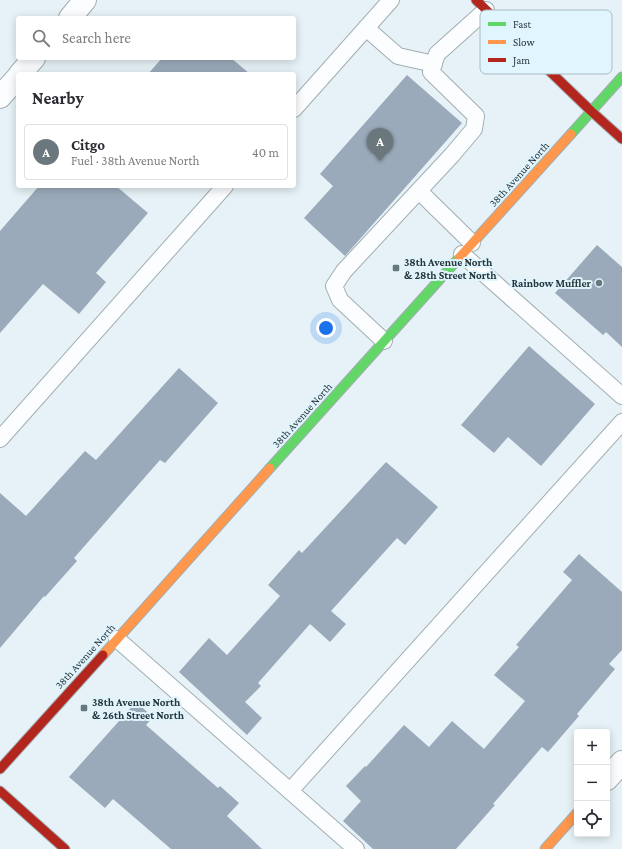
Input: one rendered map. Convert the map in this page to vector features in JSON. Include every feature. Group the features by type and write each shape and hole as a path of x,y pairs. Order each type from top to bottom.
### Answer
{"main road":[{"path":"553,74 622,139"},
{"name":"38th Avenue North","path":"0,769 622,76"},
{"path":"0,791 65,849"},
{"path":"545,849 574,816"}],"street":[{"path":"72,16 86,0"},
{"path":"22,72 32,60"},
{"path":"0,97 16,78"},
{"path":"610,776 622,762"}],"lane":[{"path":"296,107 392,0"},
{"path":"384,340 340,300 334,286 344,270 419,191 474,129 476,116 431,72 437,54 481,5"},
{"path":"366,28 398,56 434,64"},
{"path":"0,439 224,188"},
{"path":"419,191 467,248 622,396"},
{"path":"290,791 622,422"},
{"path":"116,639 356,849"}],"building":[{"path":"160,60 233,60 248,72 150,72"},
{"path":"407,75 462,123 345,256 304,218 333,186 320,174"},
{"path":"37,188 118,188 148,213 96,273 106,282 79,314 43,284 0,333 0,231"},
{"path":"597,245 622,267 622,347 606,332 603,335 555,293"},
{"path":"529,346 595,404 541,466 508,437 494,453 461,425"},
{"path":"179,368 218,403 165,463 160,460 74,558 77,561 45,597 44,596 0,648 0,493 26,516 85,451 96,460"},
{"path":"386,462 438,507 405,545 397,538 331,611 346,624 330,642 310,624 258,683 261,686 245,702 262,718 247,735 179,672 209,638 227,655 280,596 268,585 299,550 302,553"},
{"path":"579,554 622,592 622,650 609,664 615,669 577,714 579,716 548,752 542,747 493,804 495,805 456,849 373,849 343,821 361,801 346,786 365,766 366,767 404,725 429,747 452,721 484,749 525,701 494,675 519,647 516,645 572,580 563,572"},
{"path":"136,702 153,717 146,725 218,788 220,786 239,803 227,816 262,849 171,849 113,799 105,808 69,777"}],"traffic: fast":[{"path":"571,134 622,77"},
{"path":"270,468 459,258"}],"traffic: slow":[{"path":"459,258 571,134"},
{"path":"103,655 270,468"},
{"path":"545,849 574,816"}],"traffic: jam":[{"path":"476,0 486,10"},
{"path":"553,74 622,139"},
{"path":"0,769 103,655"},
{"path":"0,791 65,849"}],"place":[{"name":"Citgo","path":"380,161"},
{"name":"38th Avenue North & 28th Street North","path":"396,268"},
{"name":"Rainbow Muffler","path":"599,283"},
{"name":"38th Avenue North & 26th Street North","path":"84,708"}]}
